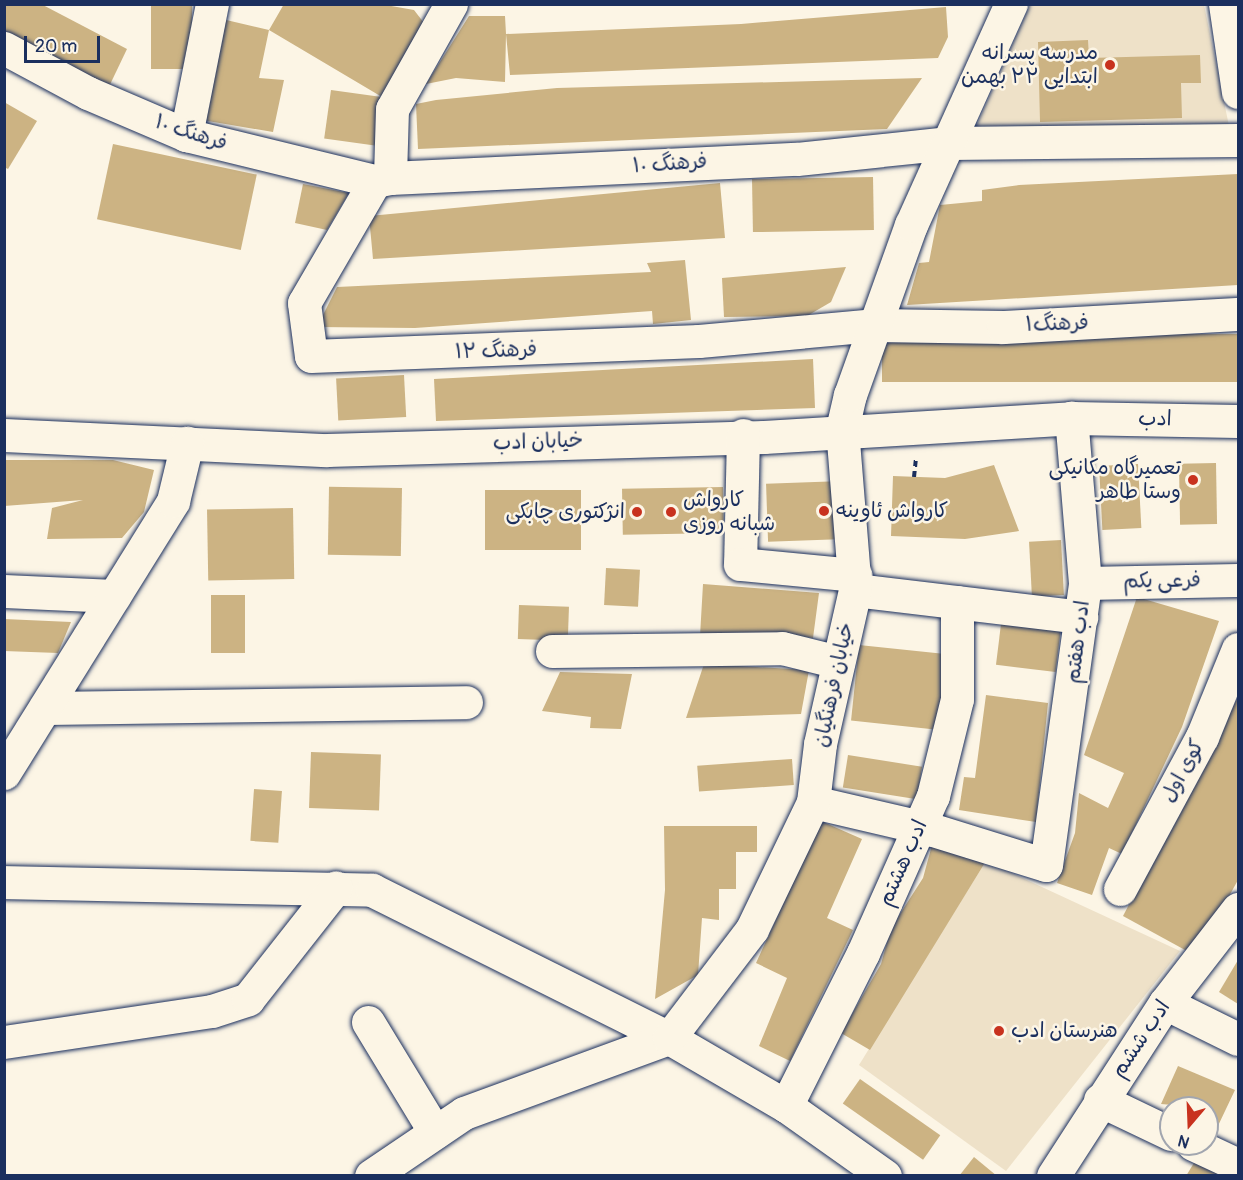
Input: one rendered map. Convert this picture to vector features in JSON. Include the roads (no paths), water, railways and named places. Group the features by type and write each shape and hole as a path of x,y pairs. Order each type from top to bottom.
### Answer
{"street":[{"path":"186,135 212,4"},
{"path":"842,429 911,225 1011,4"},
{"path":"1225,4 1239,92"},
{"path":"383,180 392,109 447,6"},
{"name":"فرهنگ ۱۰","path":"4,48 88,93 186,135 383,180 797,159 949,143 1239,140"},
{"name":"فرهنگ ۱۲","path":"383,180 304,303 310,357 699,341 876,325"},
{"name":"فرهنگ۱","path":"876,325 1003,327 1239,314"},
{"name":"خیابان ادب","path":"4,435 327,450 743,435 1071,418"},
{"name":"ادب","path":"1071,418 1239,421"},
{"name":"ادب هفتم","path":"917,826 1046,865 1085,583 1071,418"},
{"name":"خیابان فرهنگیان","path":"669,1038 752,929 813,802 838,662 855,583 842,429"},
{"path":"743,435 740,564 957,602 1081,617"},
{"path":"4,772 173,501 187,443"},
{"name":"فرعی یکم","path":"1085,583 1239,580"},
{"path":"4,591 114,596"},
{"name":"ادب هشتم","path":"786,1106 863,953 917,826 933,796 957,699 957,602"},
{"path":"552,651 783,648 838,662"},
{"name":"کوی اول","path":"1120,889 1202,737 1239,649"},
{"path":"45,708 466,702"},
{"path":"813,802 917,826"},
{"path":"4,882 336,887 389,897 669,1038 786,1106 885,1176"},
{"path":"4,1042 212,1011 248,999 336,887"},
{"name":"ادب ششم","path":"1053,1176 1100,1100 1165,1003 1239,909"},
{"path":"1165,1003 1239,1039"},
{"path":"368,1022 435,1132"},
{"path":"371,1176 464,1113 669,1038"},
{"path":"1100,1100 1159,1128"},
{"path":"1219,1156 1239,1165"}],"place":[{"name":"مدرسه پسرانه ابتدایی ۲۲ بهمن","path":"1110,65"},
{"name":"تعمیرگاه مکانیکی وستا طاهر","path":"1193,480"},
{"name":"کارواش ئاوینه","path":"824,511"},
{"name":"انژکتوری چابکی","path":"637,512"},
{"name":"کارواش شبانه روزی","path":"671,512"},
{"name":"هنرستان ادب","path":"999,1031"}]}
